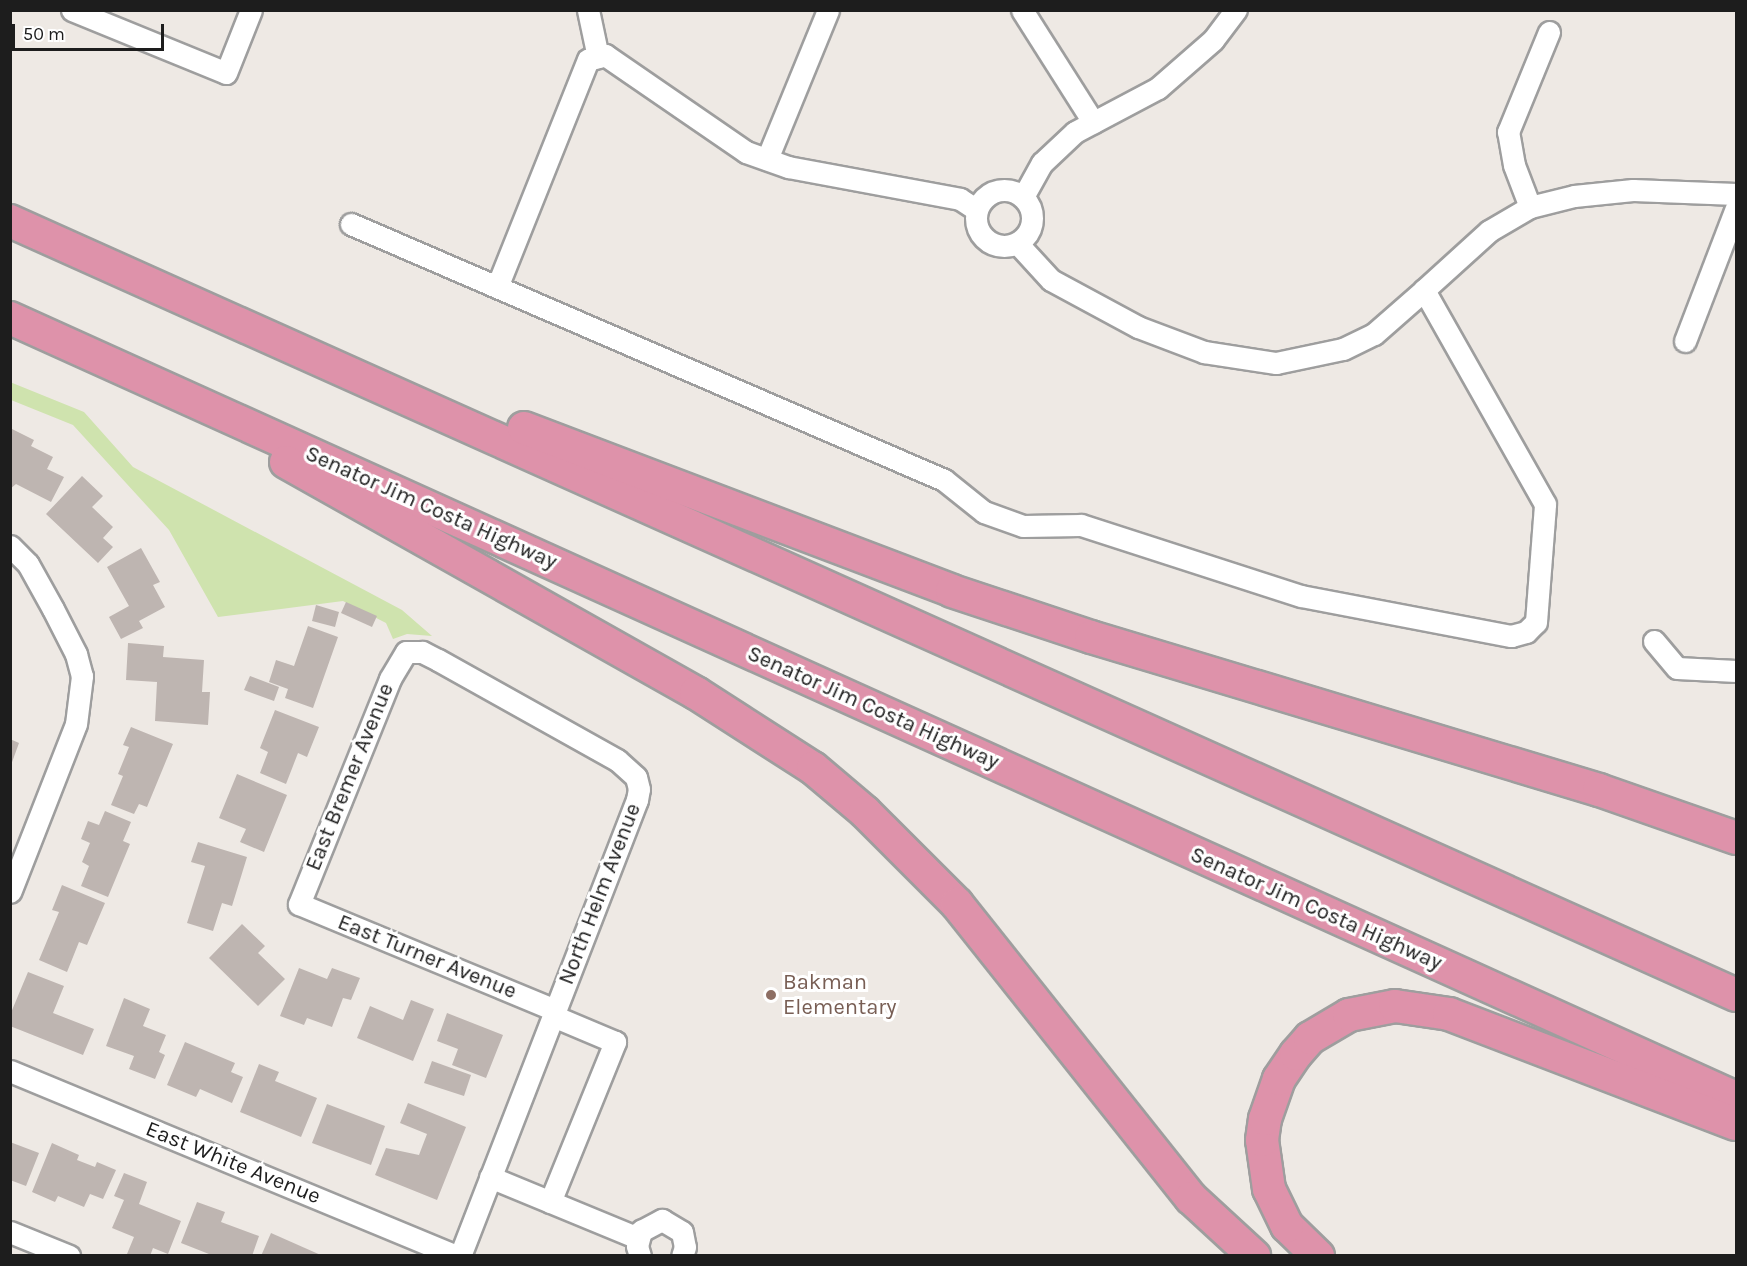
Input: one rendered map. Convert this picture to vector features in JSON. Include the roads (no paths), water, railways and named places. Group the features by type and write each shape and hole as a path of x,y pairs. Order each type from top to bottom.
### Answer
{"highway":[{"path":"10,221 1737,995"},
{"path":"142,280 952,591 1091,638 1599,790 1737,838"},
{"name":"Senator Jim Costa Highway","path":"10,318 1737,1098"},
{"path":"104,360 696,693 813,768 865,812 957,904 1191,1198 1254,1256"},
{"path":"1318,1256 1287,1226 1269,1189 1264,1168 1264,1119 1279,1079 1296,1054 1311,1038 1349,1015 1395,1006 1449,1014 1737,1124"}],"street":[{"path":"72,10 226,73 251,10"},
{"path":"588,10 598,57"},
{"path":"767,159 828,10"},
{"path":"1022,10 1093,122"},
{"path":"1023,197 1042,164 1075,132 1158,88 1213,40 1236,10"},
{"path":"1530,207 1514,165 1508,132 1549,32"},
{"path":"497,287 588,60 605,54 746,152 788,167 960,199 977,210"},
{"path":"1017,243 1051,280 1138,327 1204,352 1276,363 1303,359 1353,344 1374,334 1489,231 1530,207 1574,196 1633,190 1737,194"},
{"path":"996,191 1015,192 1023,197 1032,213 1030,231 1017,243 1008,246 990,243 978,228 977,210 996,191"},
{"path":"1685,341 1737,208"},
{"path":"351,224 944,480 984,512 1023,526 1081,525 1301,596 1511,636 1526,632 1536,622 1545,504 1424,290"},
{"path":"10,546 28,564 53,609 76,654 82,676 81,703 76,724 10,892"},
{"path":"1654,641 1677,668 1737,671"},
{"name":"East Bremer Avenue","path":"299,904 390,679 406,652"},
{"name":"North Helm Avenue","path":"406,652 422,652 438,660 617,760 636,777 637,800 458,1256"},
{"name":"East Turner Avenue","path":"299,904 554,1013 615,1042 550,1202"},
{"name":"East White Avenue","path":"10,1071 458,1256"},
{"path":"490,1177 550,1202 639,1247 647,1225 670,1222 685,1239 682,1256"},
{"path":"10,1232 69,1256"}],"place":[{"name":"Bakman Elementary","path":"771,995"}]}
